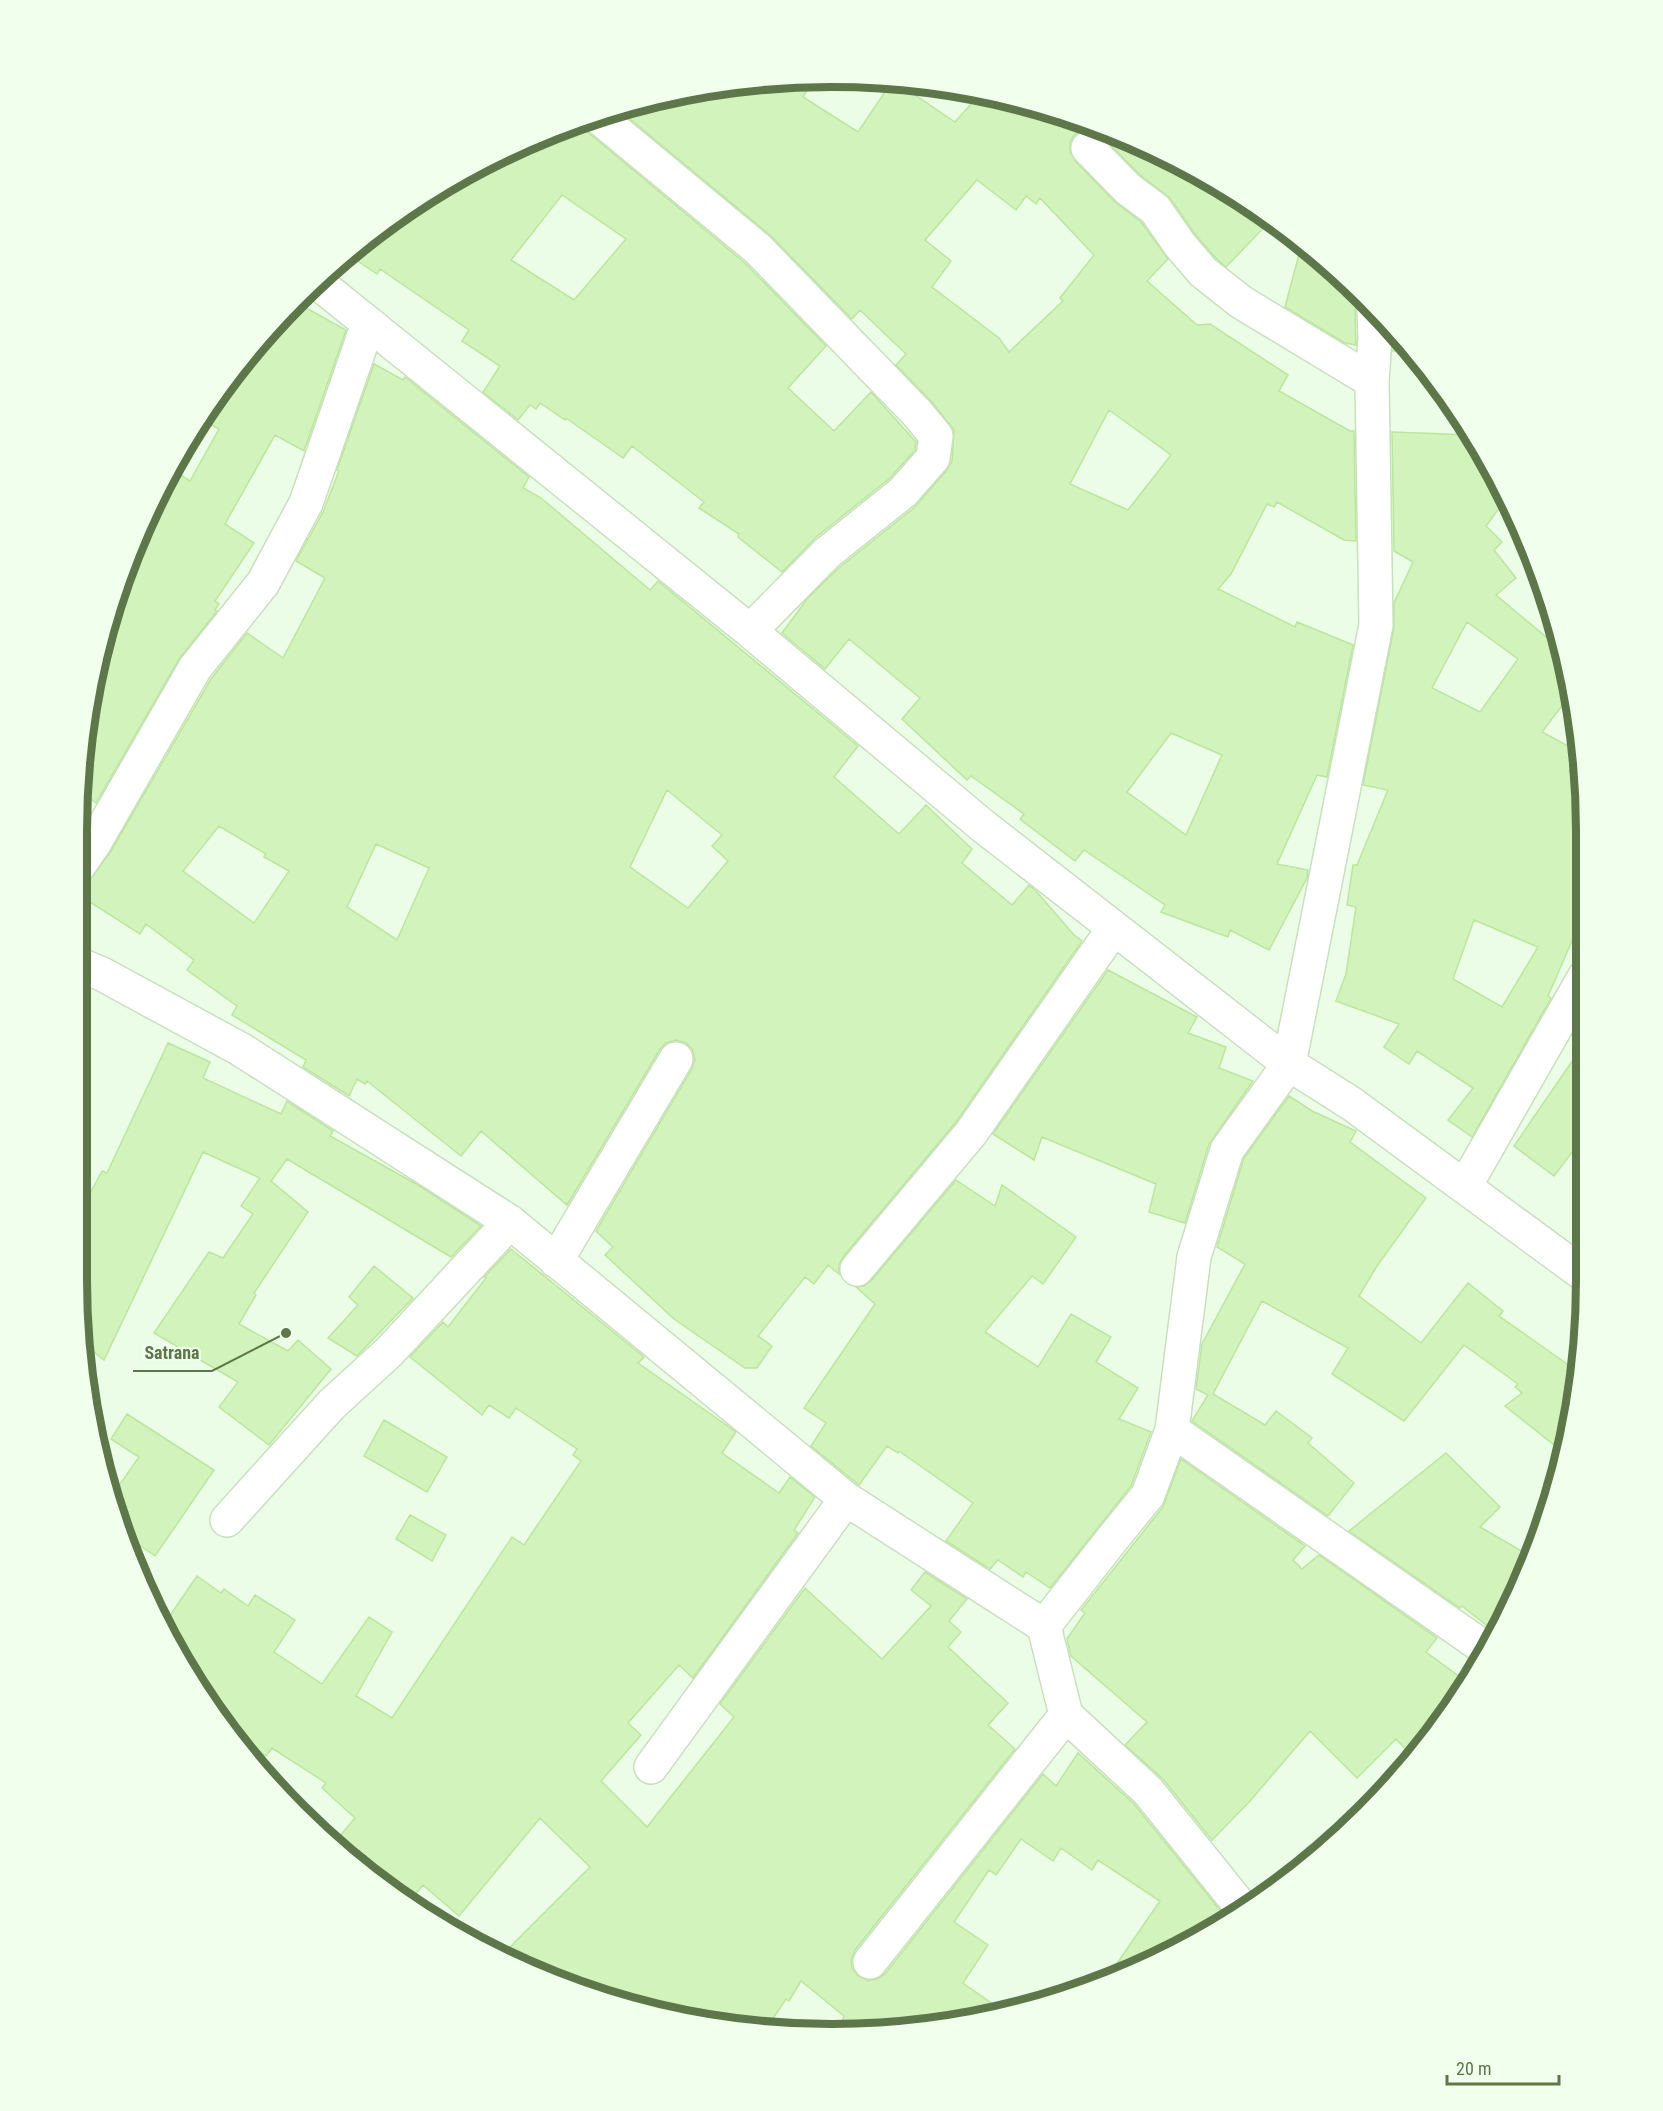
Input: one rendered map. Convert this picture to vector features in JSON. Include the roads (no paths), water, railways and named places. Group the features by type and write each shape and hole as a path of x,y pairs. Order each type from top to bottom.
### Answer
{"street":[{"path":"605,123 758,249 917,413 936,436 933,458 903,492 827,553 750,631"},
{"path":"1088,148 1128,189 1155,209 1180,245 1203,272 1242,302 1372,381"},
{"path":"324,288 750,631 983,826 1289,1064 1352,1104 1576,1268"},
{"path":"1044,1626 1148,1495 1172,1430 1194,1257 1227,1150 1289,1064 1376,625 1372,381 1374,323"},
{"path":"87,854 195,668 263,583 306,503 368,324"},
{"path":"857,1269 971,1133 1114,928"},
{"path":"87,968 240,1049 510,1222 846,1499 1044,1626 1066,1715 1148,1791 1238,1903"},
{"path":"1465,1186 1576,993"},
{"path":"556,1261 676,1059"},
{"path":"227,1520 332,1404 389,1352 510,1222"},
{"path":"1172,1430 1480,1645"},
{"path":"651,1767 846,1499"},
{"path":"870,1962 1066,1715"}],"place":[{"name":"Satrana","path":"286,1333"}]}
